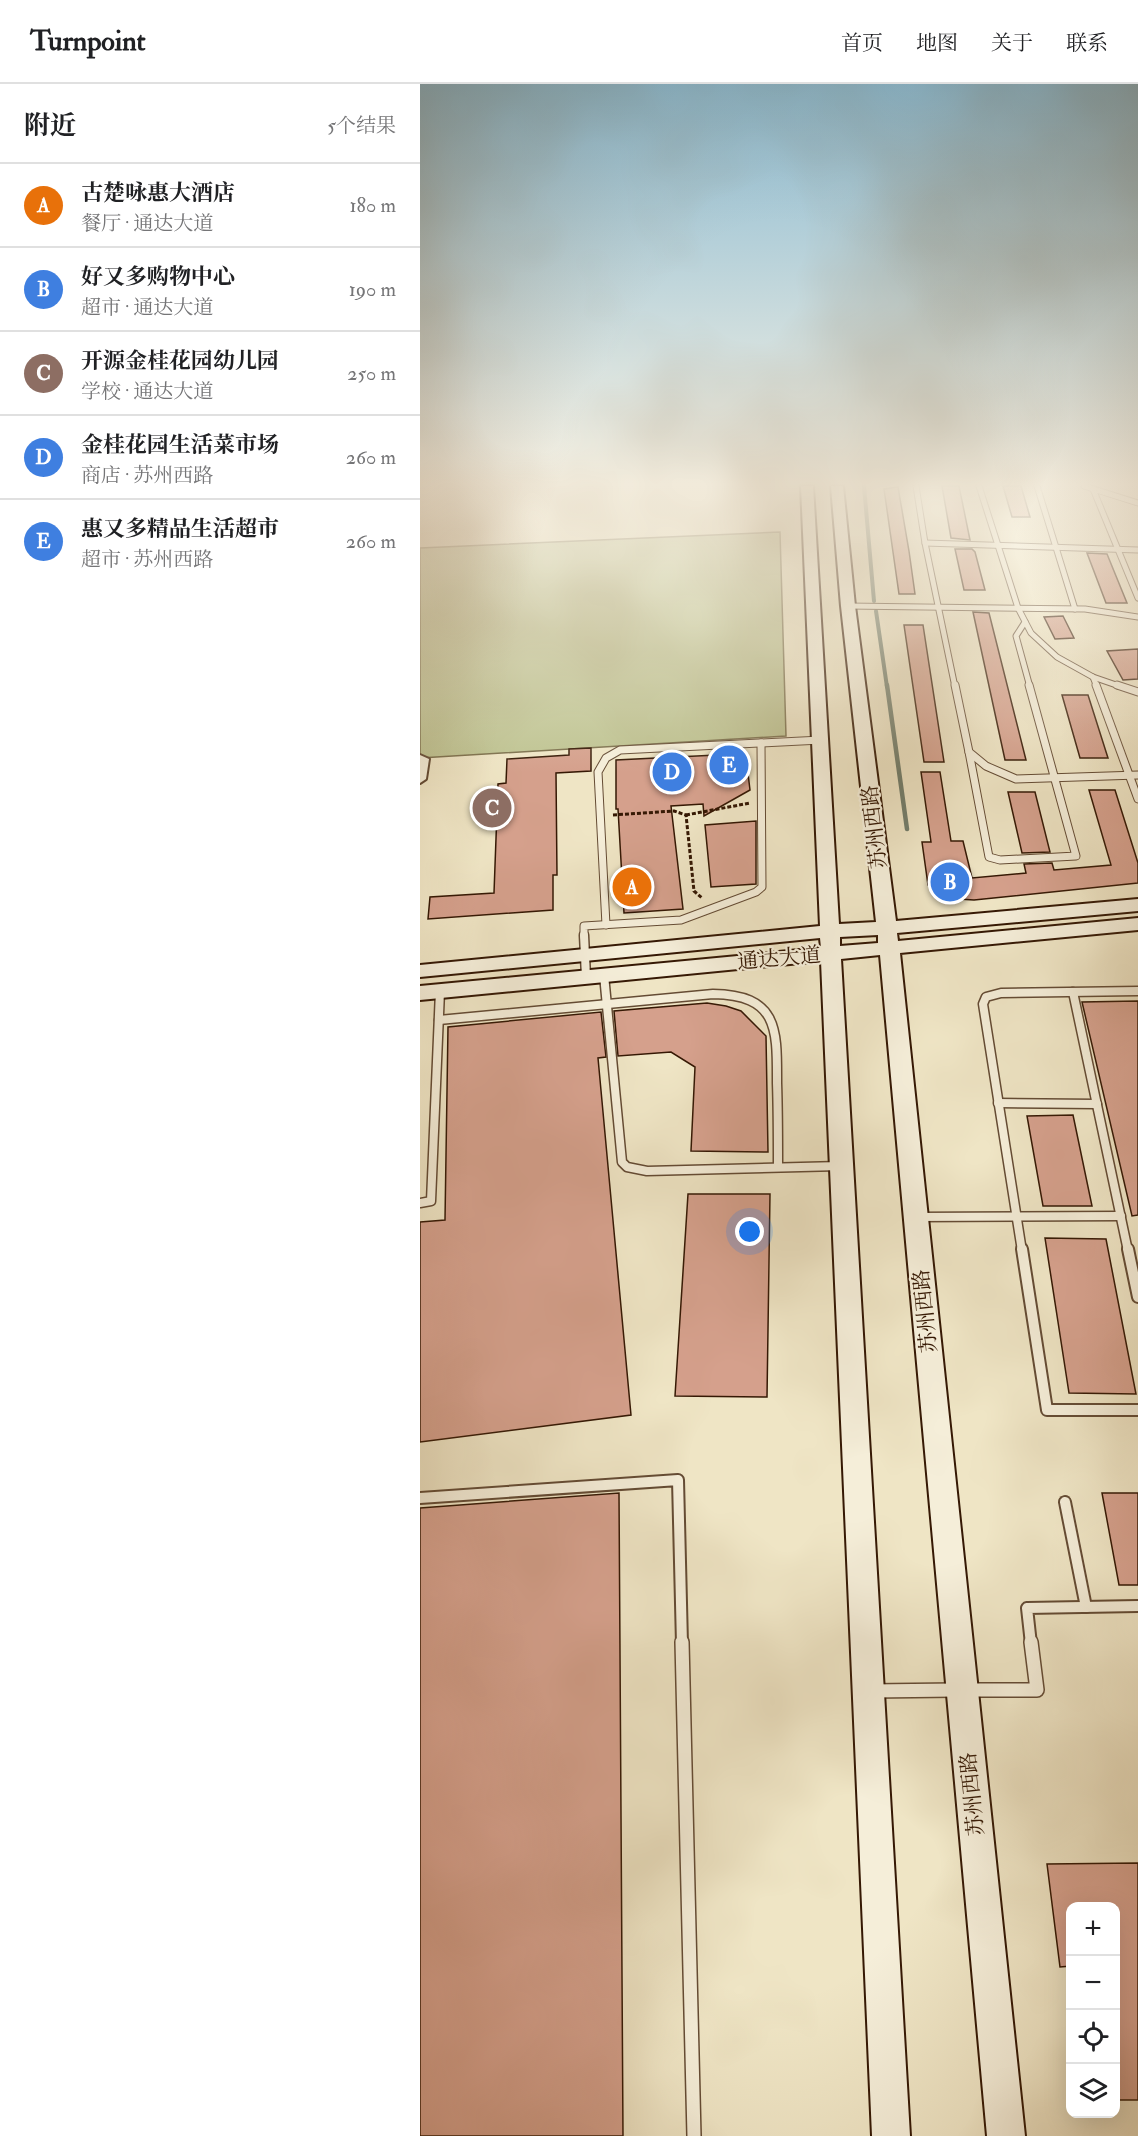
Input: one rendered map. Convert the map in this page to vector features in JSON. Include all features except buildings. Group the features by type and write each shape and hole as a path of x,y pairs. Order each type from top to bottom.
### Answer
{"main road":[{"path":"812,582 891,2136"},
{"name":"苏州西路","path":"846,582 887,938 916,1217 1006,2136"},
{"name":"通达大道","path":"887,938 1138,905"},
{"name":"通达大道","path":"420,970 585,955 1138,924"},
{"name":"通达大道","path":"430,992 595,976 832,942"}],"street":[{"path":"420,759 423,759 420,779"}],"lane":[{"path":"933,582 990,857 1000,860 1076,856 1016,636 1025,622"},
{"path":"1010,582 1018,608 1031,633 1057,657 1093,677 1138,692"},
{"path":"1066,582 1075,609"},
{"path":"1131,582 1138,598"},
{"path":"848,606 1075,609 1138,617"},
{"path":"1093,677 1138,799"},
{"path":"606,925 598,772 603,760 614,752 821,740"},
{"path":"761,743 762,887 756,892 681,920 584,926 585,955 607,1003 622,1162 627,1167 647,1171 843,1166"},
{"path":"969,752 986,766 1016,779 1138,775"},
{"path":"1138,991 1001,993 987,997 983,1004 1047,1410 1138,1410"},
{"path":"420,1203 431,1201 438,1020 430,992"},
{"path":"1073,992 1138,1297"},
{"path":"438,1020 729,993 755,1002 765,1010 776,1026 778,1167"},
{"path":"998,1103 1097,1104"},
{"path":"916,1217 1121,1216"},
{"path":"420,1498 678,1480 694,2136"},
{"path":"1065,1502 1086,1607"},
{"path":"869,1691 1037,1690 1027,1608 1138,1606"}],"path":[{"path":"600,816 674,811 686,815 714,812 761,800"},
{"path":"686,815 694,891 713,909"}],"green space":[{"path":"420,582 781,582 786,736 420,758"}],"waterway":[{"path":"872,582 874,601"},
{"path":"876,611 887,687"},
{"path":"887,685 907,829"}],"place":[{"name":"惠又多精品生活超市","path":"729,765"},
{"name":"金桂花园生活菜市场","path":"672,772"},
{"name":"开源金桂花园幼儿园","path":"492,808"},
{"name":"好又多购物中心","path":"950,882"},
{"name":"古楚咏惠大酒店","path":"632,887"}]}
